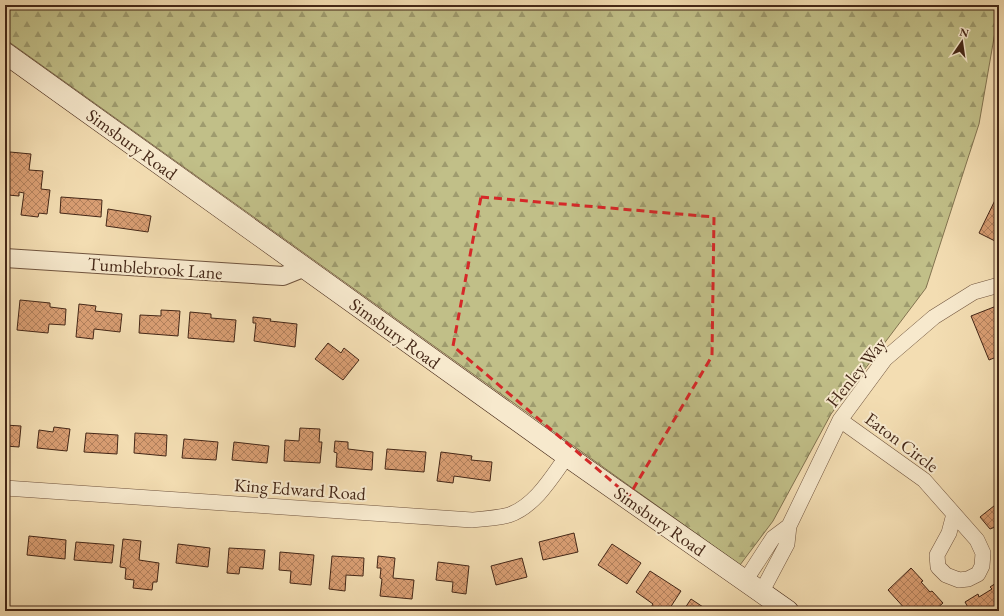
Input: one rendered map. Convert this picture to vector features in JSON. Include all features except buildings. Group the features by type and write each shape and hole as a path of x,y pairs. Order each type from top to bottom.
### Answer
{"main road":[{"name":"Simsbury Road","path":"5,53 303,268 788,611"}],"street":[{"name":"Tumblebrook Lane","path":"5,258 283,276 303,268"},
{"name":"Henley Way","path":"762,593 787,544 789,526 840,420 886,359 934,316 974,292 999,285"},
{"name":"Eaton Circle","path":"840,420 924,480 954,514"},
{"name":"King Edward Road","path":"5,488 472,520 493,518 510,514 526,505 539,494 567,456"},
{"name":"Henley Way","path":"744,581 773,538 789,526"}],"highlighted area":[{"path":"481,197 714,217 712,356 629,496 453,346"}],"green space":[{"path":"5,5 999,5 999,9 979,124 926,288 831,414 773,521 740,565 5,39"}]}
